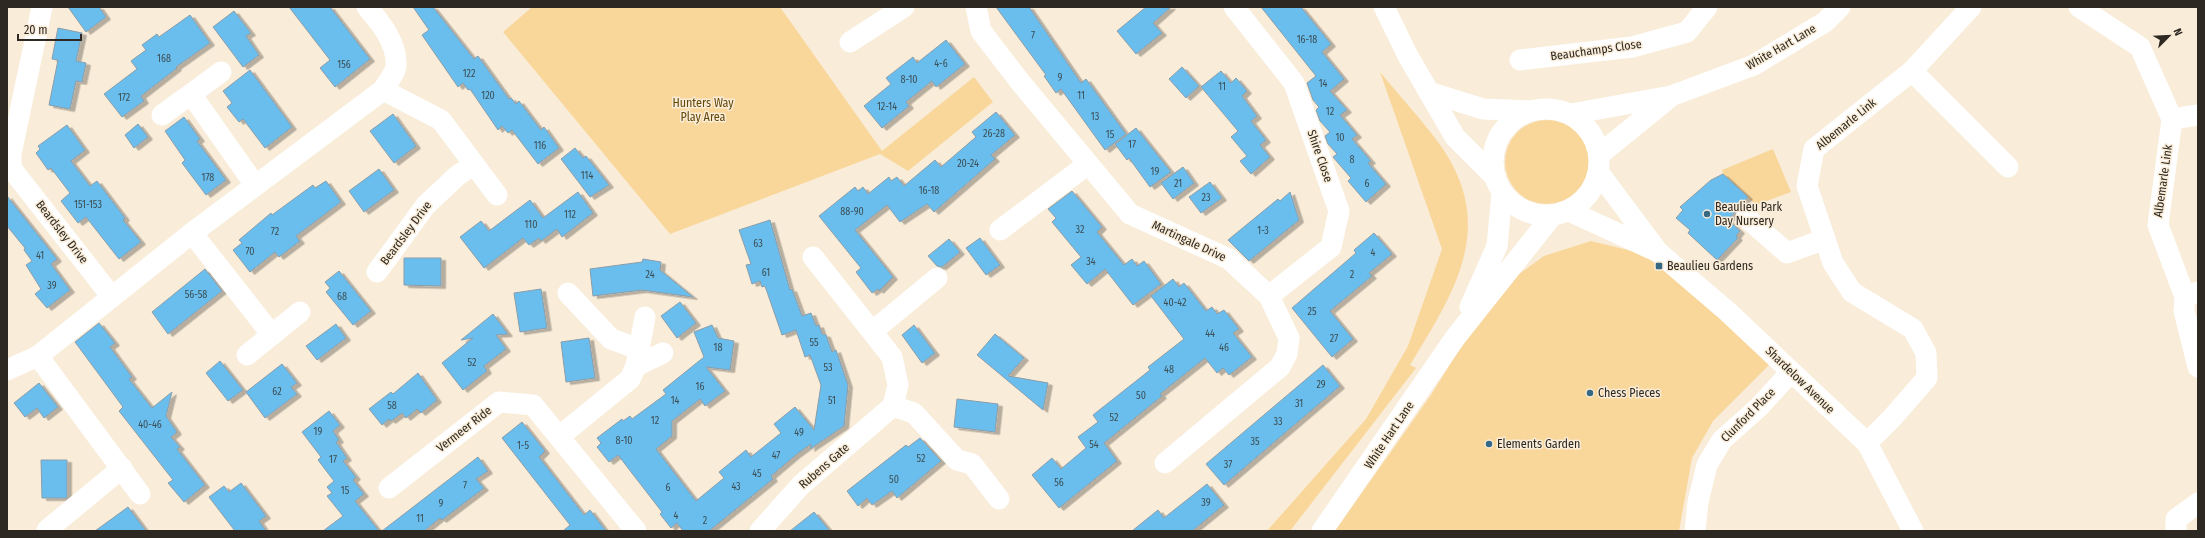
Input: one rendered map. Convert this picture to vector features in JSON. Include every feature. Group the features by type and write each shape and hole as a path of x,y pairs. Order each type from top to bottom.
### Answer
{"street":[{"name":"Beardsley Drive","path":"42,7 9,168 112,297"},
{"path":"7,370 38,356 192,233 383,90 396,66 393,47 381,22 368,7"},
{"path":"850,42 904,7"},
{"name":"Martingale Drive","path":"976,7 981,31 1021,83 1130,214 1229,259 1269,296 1289,338 1287,354 1280,367 1165,463"},
{"name":"Shire Close","path":"1234,7 1294,83 1339,211 1331,247 1269,296"},
{"path":"1384,7 1429,92 1455,137 1498,184 1516,207 1533,214 1561,213 1585,200 1592,190 1600,164 1596,141 1586,125 1571,114 1548,108 1530,111 1483,109 1429,92"},
{"name":"Beauchamps Close","path":"1520,60 1632,47 1687,32 1707,7"},
{"name":"White Hart Lane","path":"1571,114 1671,96 1754,65 1825,22 1840,7"},
{"name":"Albemarle Link","path":"1867,443 1892,418 1927,378 1926,353 1913,329 1852,292 1833,263 1807,186 1814,148 1912,71 1971,7"},
{"path":"2079,7 2140,47 2172,119 2198,116"},
{"path":"1912,71 2008,166"},
{"path":"162,115 221,72"},
{"path":"383,90 441,120 497,194"},
{"path":"191,94 255,185"},
{"name":"White Hart Lane","path":"1600,164 1671,96"},
{"path":"1498,184 1493,158 1496,142 1506,127 1520,115 1530,111"},
{"name":"Albemarle Link","path":"2172,119 2158,225 2191,295 2184,311 2198,367"},
{"name":"Beardsley Drive","path":"377,272 426,205 474,164"},
{"path":"1000,230 1088,164"},
{"name":"Shardelow Avenue","path":"1600,164 1658,252 1728,312 1867,443 1913,531"},
{"name":"White Hart Lane","path":"1455,338 1497,246 1498,184"},
{"name":"White Hart Lane","path":"1322,531 1455,338 1561,213"},
{"name":"Shardelow Avenue","path":"1561,213 1658,252"},
{"path":"1746,217 1787,253 1824,239"},
{"path":"192,233 272,335"},
{"path":"813,257 873,331 892,357 898,385 894,406 914,413 957,460 972,464 999,499"},
{"path":"873,331 937,278"},
{"path":"568,293 611,339 638,358 663,353"},
{"path":"246,355 300,312"},
{"path":"560,436 630,379 638,358 645,317"},
{"path":"38,356 140,494"},
{"name":"Clunford Place","path":"1695,531 1698,502 1706,465 1722,440 1759,407 1791,372"},
{"name":"Vermeer Ride","path":"389,488 501,402 533,405 560,436 636,531"},
{"name":"Rubens Gate","path":"760,531 801,485 894,406"},
{"path":"47,530 122,468"},
{"path":"2176,531 2176,519 2198,503"}],"green space":[{"name":"Hunters Way Play Area","path":"532,7 780,7 882,151 974,77 993,102 908,171 880,154 670,234 503,32"},
{"path":"1380,72 1438,142 1456,172 1466,201 1468,230 1464,257 1455,284 1442,311 1410,365 1416,368 1290,531 1267,531 1366,419 1408,346 1442,249"},
{"path":"1547,120 1563,123 1577,132 1586,146 1589,162 1586,178 1577,192 1563,201 1547,204 1531,201 1517,192 1508,178 1505,162 1508,146 1517,132 1531,123"},
{"path":"1773,149 1791,192 1756,205 1723,174 1722,170"},
{"path":"1591,241 1652,256 1774,360 1713,421 1692,458 1679,531 1335,531 1431,395 1459,350 1515,277 1544,256"}],"building":[{"path":"68,7 99,7 106,17 86,32"},
{"path":"289,7 330,7 370,59 335,87 320,68 330,60"},
{"path":"413,7 433,7 474,59 478,56 509,99 511,98 516,104 519,101 541,130 544,127 559,148 538,164 512,130 508,133 502,126 498,130 470,89 468,90 463,83 458,87 422,35 429,30"},
{"path":"996,7 1029,7 1081,83 1086,79 1126,134 1105,150 1061,89 1056,93 1044,76 1046,75"},
{"path":"1146,7 1171,7 1153,23 1162,33 1136,54 1117,31"},
{"path":"1261,7 1301,7 1331,44 1322,52 1344,79 1330,91 1347,110 1340,115 1357,135 1352,139 1371,161 1368,163 1386,184 1366,202 1348,181 1351,178 1333,157 1337,154 1328,144 1325,136 1330,132 1320,121 1316,110 1319,107 1313,100 1307,83 1316,76"},
{"path":"234,11 251,33 246,36 259,55 243,67 213,27"},
{"path":"190,15 210,43 176,67 177,68 141,96 144,101 122,117 104,94 137,69 131,61 146,50 142,45 157,34 159,37"},
{"path":"58,28 82,33 76,61 86,63 82,82 76,81 70,109 49,105 58,60 52,59"},
{"path":"946,40 965,64 936,87 932,81 906,102 909,106 882,128 864,106 891,84 886,78 913,57 917,63"},
{"path":"1182,67 1199,86 1186,98 1169,79"},
{"path":"250,70 292,127 265,148 243,119 239,122 227,107 232,103 223,91"},
{"path":"1221,71 1231,83 1236,78 1247,91 1242,96 1257,116 1251,121 1266,140 1260,145 1270,157 1251,174 1240,161 1247,156 1231,137 1238,131 1201,87"},
{"path":"996,112 1015,135 991,155 995,159 934,212 927,204 900,222 887,205 855,230 893,277 879,291 878,289 872,293 856,272 861,268 819,216 855,187 858,191 863,187 868,194 889,177 891,181 897,177 904,186 935,160 941,167 976,137 972,132"},
{"path":"393,114 416,146 394,163 370,131"},
{"path":"184,117 200,139 197,141 226,180 206,195 182,163 185,160 165,131"},
{"path":"138,124 148,137 134,148 125,135"},
{"path":"67,125 85,150 71,161 90,186 97,181 125,218 123,220 141,242 119,259 86,217 78,223 61,201 70,193 51,168 48,170 36,153 40,149 38,146"},
{"path":"1136,128 1171,172 1150,187 1129,158 1127,160 1115,144"},
{"path":"575,148 583,158 586,156 609,185 590,197 561,159"},
{"path":"1183,167 1194,183 1173,199 1161,183"},
{"path":"379,169 394,190 364,212 349,191"},
{"name":"Beaulieu Park Day Nursery","path":"1723,174 1748,197 1728,220 1740,231 1736,236 1738,238 1717,260 1688,233 1690,230 1676,218 1683,210 1680,207 1711,180"},
{"path":"326,181 341,202 296,236 300,241 279,257 275,252 250,272 233,250 242,243 239,240 271,213 272,215 313,185 315,188"},
{"path":"1210,182 1222,198 1201,213 1189,197"},
{"path":"1072,191 1102,227 1097,232 1124,265 1132,259 1137,266 1144,261 1161,284 1133,305 1105,269 1087,284 1071,265 1081,257 1052,222 1056,218 1048,209"},
{"path":"578,192 593,213 562,237 557,229 541,241 539,238 529,245 523,238 484,268 460,237 481,221 489,231 530,200 543,218"},
{"path":"1290,192 1299,220 1249,261 1228,240 1278,199 1280,201"},
{"path":"7,196 57,259 51,264 70,290 47,308 35,294 41,289 26,265 32,261 24,250 25,248 7,226"},
{"path":"770,220 790,290 792,289 802,316 811,313 816,326 819,325 822,334 826,335 832,352 836,350 848,385 844,426 810,449 811,444 797,454 771,476 773,479 709,531 683,531 677,523 671,528 660,514 662,512 618,455 609,462 597,447 601,443 597,438 622,419 623,421 630,416 632,419 666,394 663,390 704,357 694,332 712,325 718,338 734,341 730,370 706,367 725,391 705,406 700,399 672,421 672,436 656,449 696,501 724,478 719,472 746,450 751,457 781,433 774,424 795,407 814,430 821,385 810,355 805,357 796,330 782,335 765,286 762,287 760,281 752,284 746,265 751,264 739,230"},
{"path":"1374,233 1392,254 1369,273 1372,276 1330,311 1353,339 1332,357 1292,308 1356,253 1354,250"},
{"path":"980,238 1000,265 986,275 966,248"},
{"path":"949,239 960,252 942,267 937,266 928,256"},
{"path":"404,258 441,258 441,286 404,285"},
{"path":"643,259 661,262 660,270 693,297 642,290 593,296 590,269 642,262"},
{"path":"205,269 222,291 168,334 152,312"},
{"path":"339,271 371,311 353,325 326,292 330,288 325,282"},
{"path":"1173,279 1179,287 1184,283 1206,311 1212,307 1217,314 1224,310 1239,329 1233,333 1252,357 1229,375 1223,368 1217,373 1205,358 1160,394 1162,396 1104,443 1117,461 1059,508 1032,475 1052,458 1061,469 1086,448 1078,437 1098,422 1093,415 1150,370 1148,367 1184,339 1151,296"},
{"path":"541,289 547,328 520,332 514,293"},
{"path":"680,302 696,323 677,338 661,316"},
{"path":"493,314 508,334 496,335 506,349 484,366 487,371 463,390 442,363 473,338 461,340"},
{"path":"99,323 115,343 110,347 132,377 129,379 152,408 172,392 166,416 177,432 171,437 180,447 177,449 205,485 184,502 168,483 173,480 119,411 123,407 75,342"},
{"path":"336,324 346,338 317,360 306,346"},
{"path":"914,325 935,353 922,363 902,335"},
{"path":"995,334 1024,358 1008,376 1048,383 1043,410 977,355"},
{"path":"589,338 595,378 566,382 561,342"},
{"path":"220,361 243,390 228,401 206,373"},
{"path":"282,364 297,383 291,387 297,394 265,418 246,392"},
{"path":"1323,365 1340,386 1224,485 1206,464"},
{"path":"418,373 437,400 421,413 417,409 406,418 402,413 391,421 389,419 382,425 369,409 391,392 393,394"},
{"path":"39,383 58,407 44,418 37,408 25,417 14,403"},
{"path":"957,399 998,404 995,432 954,427"},
{"path":"329,411 340,425 333,431 339,440 336,442 347,458 343,461 356,477 353,480 364,494 355,501 379,531 323,531 343,516 327,496 332,493 327,487 334,481 318,460 321,457 302,432"},
{"path":"522,422 545,451 539,457 584,515 590,510 606,531 563,531 570,525 502,438"},
{"path":"920,438 941,461 897,498 892,491 872,505 867,498 858,506 847,491 906,445 908,447"},
{"path":"478,457 488,471 476,479 484,488 442,520 440,518 424,531 382,531"},
{"path":"41,460 67,460 67,498 42,498"},
{"path":"241,483 266,516 259,521 266,531 235,531 209,497 224,486 229,492"},
{"path":"1207,484 1224,505 1192,531 1132,531 1158,510 1164,518"},
{"path":"128,507 146,531 95,531"},
{"path":"814,512 830,531 790,531"}],"place":[{"name":"Beaulieu Park Day Nursery","path":"1707,214"},
{"name":"Beaulieu Gardens","path":"1659,266"},
{"name":"Chess Pieces","path":"1590,393"},
{"name":"Elements Garden","path":"1489,444"}]}
